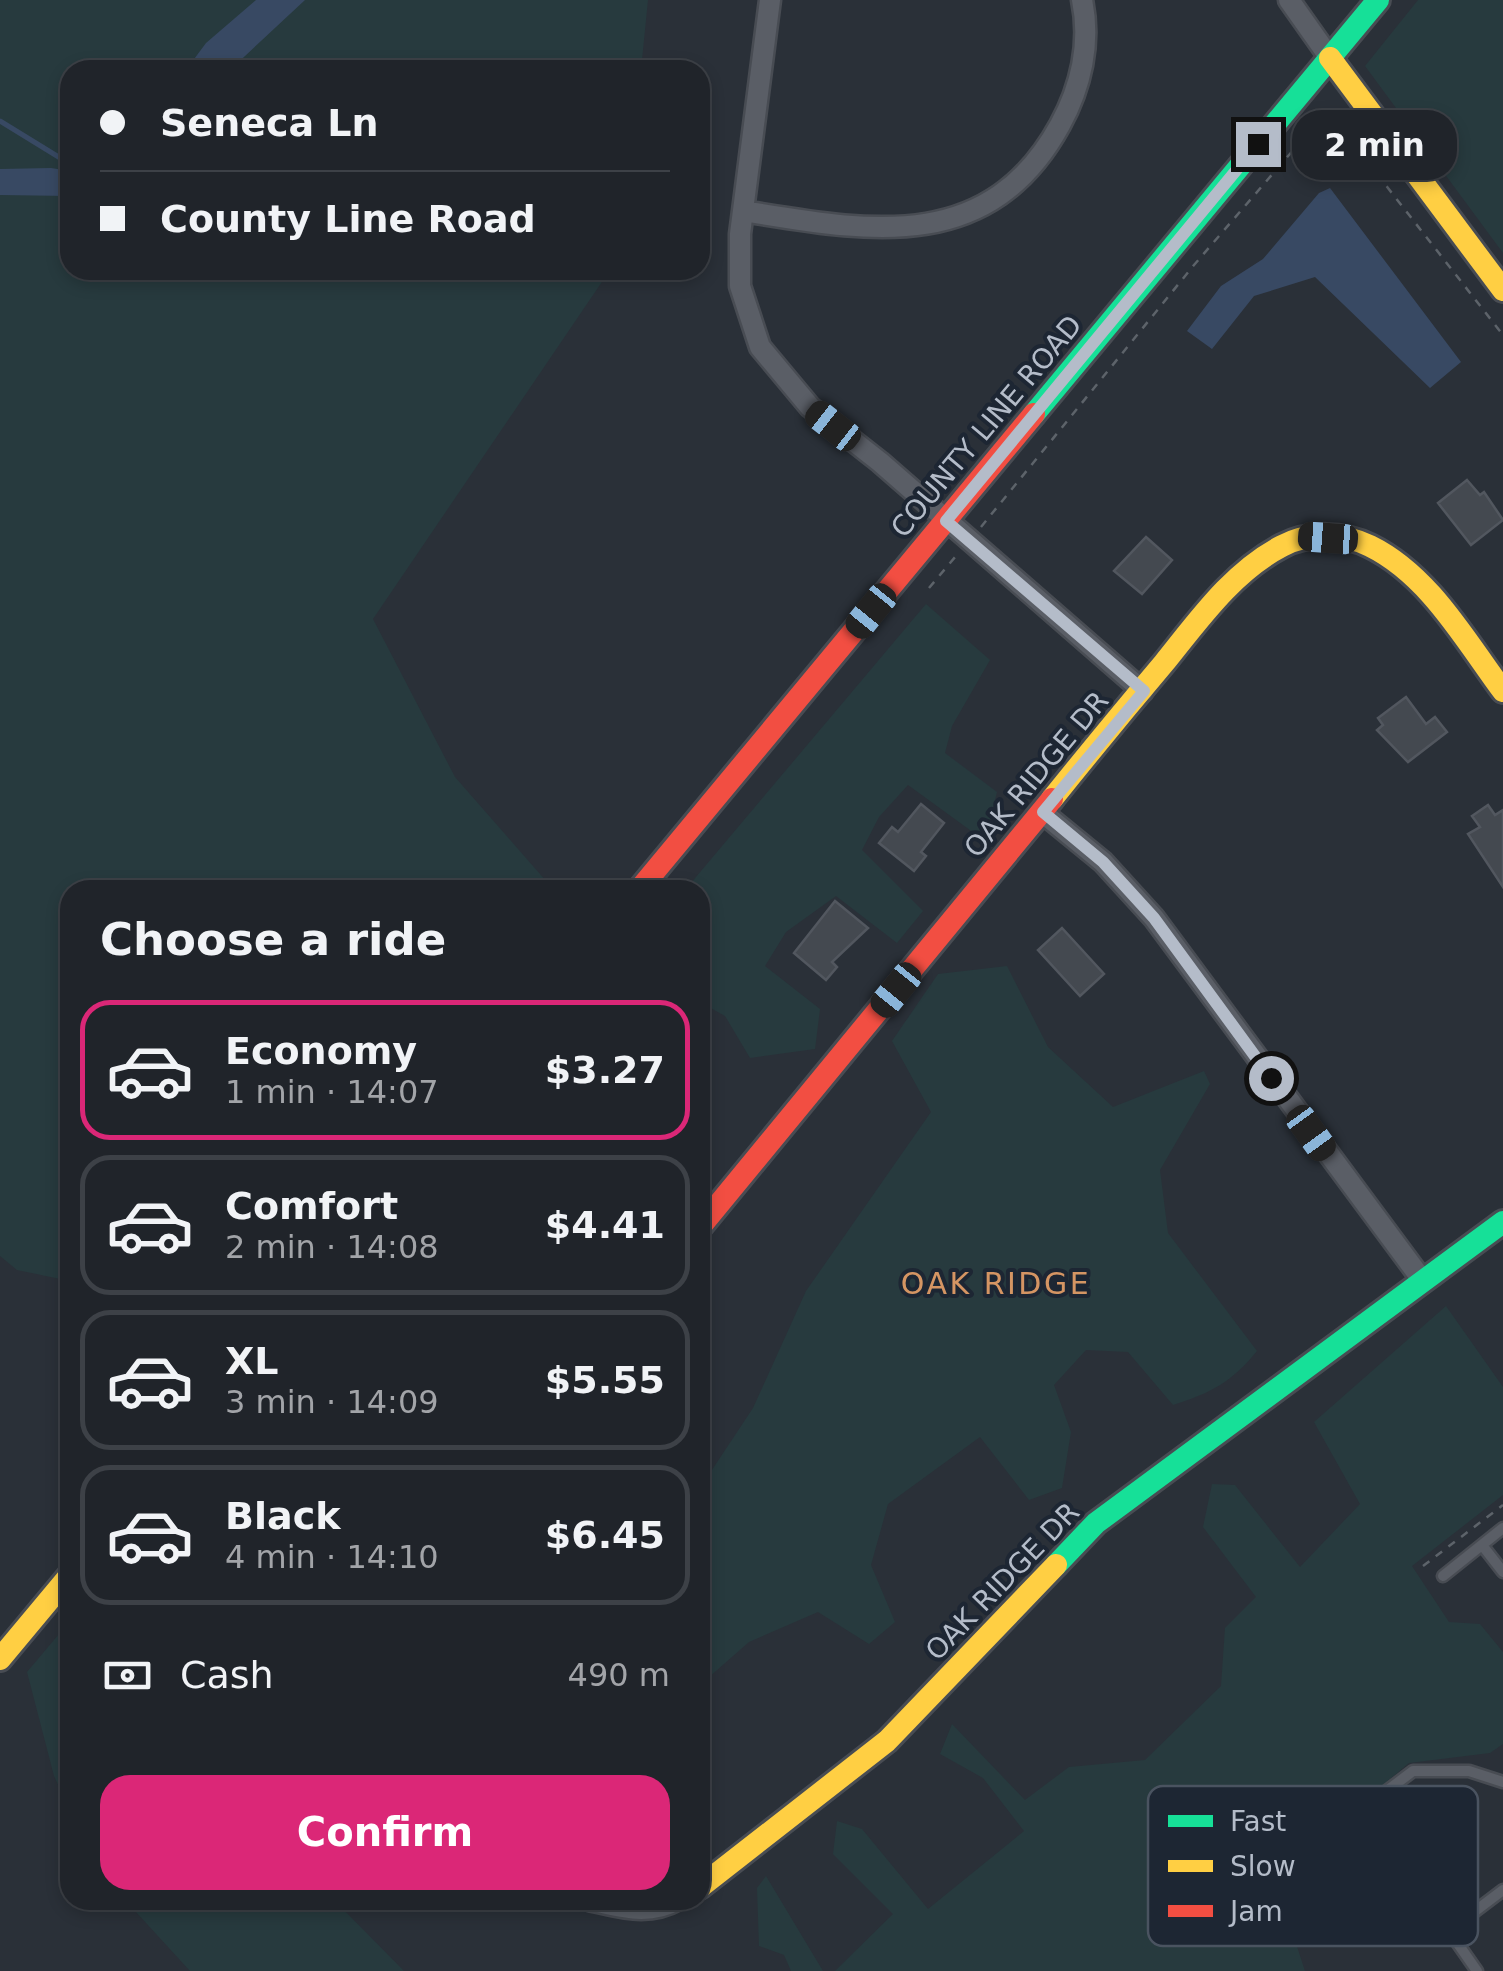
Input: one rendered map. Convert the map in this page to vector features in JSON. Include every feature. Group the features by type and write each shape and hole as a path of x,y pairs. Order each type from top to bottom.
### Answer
{"street":[{"path":"770,0 743,211 740,286 751,324 770,364 810,408 1144,691"},
{"path":"743,211 842,226 896,228 946,221 978,210 1025,173 1064,118 1083,62 1082,0"},
{"path":"1289,0 1503,290"},
{"name":"COUNTY LINE ROAD","path":"648,880 1378,0"},
{"name":"OAK RIDGE DR","path":"710,1215 1217,598 1279,549 1308,537 1348,540 1378,549 1404,566 1503,691"},
{"path":"1043,812 1103,862 1154,918 1423,1282"},
{"name":"OAK RIDGE DR","path":"710,1879 887,1741 1096,1523 1503,1222"},
{"path":"2,1653 60,1586"}],"lane":[{"path":"1443,1576 1503,1528"},
{"path":"1482,1544 1503,1572"},
{"path":"1393,1786 1413,1771 1469,1771 1503,1782"},
{"path":"1478,1909 1503,1890"},
{"path":"1460,1946 1477,1971"}],"path":[{"path":"929,588 1194,265 1314,126 1334,123 1341,128 1503,335"},
{"path":"1423,1566 1503,1505"}],"green space":[{"path":"0,0 648,0 642,60 60,60 60,280 603,280 373,619 455,777 545,880 60,880 60,1279 17,1270 0,1256"},
{"path":"1418,0 1503,0 1503,253 1365,66"},
{"path":"926,604 990,660 952,726 945,753 997,792 985,841 908,785 879,817 862,850 923,911 897,943 836,896 786,932 765,966 820,1009 815,1049 750,1058 725,1016 710,1008 710,880 693,880"},
{"path":"1007,966 1048,1047 1113,1107 1204,1071 1210,1084 1160,1170 1168,1233 1257,1351 1220,1385 1173,1405 1128,1352 1086,1350 1054,1385 1071,1432 1062,1488 1029,1500 980,1437 888,1504 871,1565 895,1622 869,1644 818,1612 749,1642 710,1676 710,1473 753,1408 806,1291 931,1112 892,1041 938,974"},
{"path":"1446,1306 1503,1387 1503,1495 1412,1566 1449,1622 1480,1624 1503,1652 1503,1744 1490,1753 1409,1763 1382,1786 1148,1786 1148,1946 1297,1946 1305,1971 835,1971 893,1914 833,1854 837,1821 862,1829 928,1909 1024,1831 983,1778 940,1754 952,1724 1025,1800 1069,1767 1145,1760 1221,1686 1225,1628 1256,1597 1203,1527 1212,1484 1235,1485 1300,1567 1360,1504 1314,1422"},
{"path":"60,1633 60,1789 54,1776 27,1672"},
{"path":"766,1876 823,1971 791,1971 784,1955 759,1946 757,1888"},
{"path":"134,1910 344,1910 404,1971 190,1971"}],"water":[{"path":"256,0 305,0 241,60 193,60 206,43"},
{"path":"0,169 60,169 60,196 0,195"},
{"path":"1330,188 1461,362 1430,388 1315,277 1254,296 1212,349 1187,331 1221,286 1263,259 1319,193"}],"building":[{"path":"1467,480 1480,495 1484,492 1503,520 1471,545 1438,503"},
{"path":"1146,537 1172,560 1142,594 1114,571"},
{"path":"1406,697 1426,724 1435,717 1447,732 1408,762 1377,730 1383,725 1378,718"},
{"path":"921,804 944,823 921,852 926,856 914,871 879,843 892,827 898,832"},
{"path":"1488,805 1495,815 1503,810 1503,887 1468,834 1480,827 1472,816"},
{"path":"835,901 868,928 832,962 837,967 826,980 794,953"},
{"path":"1062,928 1104,974 1080,996 1038,950"}],"waterway":[{"path":"0,121 60,158"}],"traffic: fast":[{"path":"1034,414 1378,0"},
{"path":"1056,1565 1096,1523 1503,1222"}],"traffic: slow":[{"path":"1330,58 1503,290"},
{"path":"1052,799 1217,599 1247,569 1282,546 1303,538 1349,539 1391,558 1428,591 1503,691"},
{"path":"710,1879 887,1741 1056,1565"},
{"path":"0,1659 60,1587"}],"traffic: jam":[{"path":"647,880 1034,414"},
{"path":"710,1215 1052,799"}],"district":[{"name":"OAK RIDGE","path":"996,1284"}],"route":[{"path":"1258,144 946,521 1144,691 1043,812 1103,862 1154,918 1271,1078"}]}
